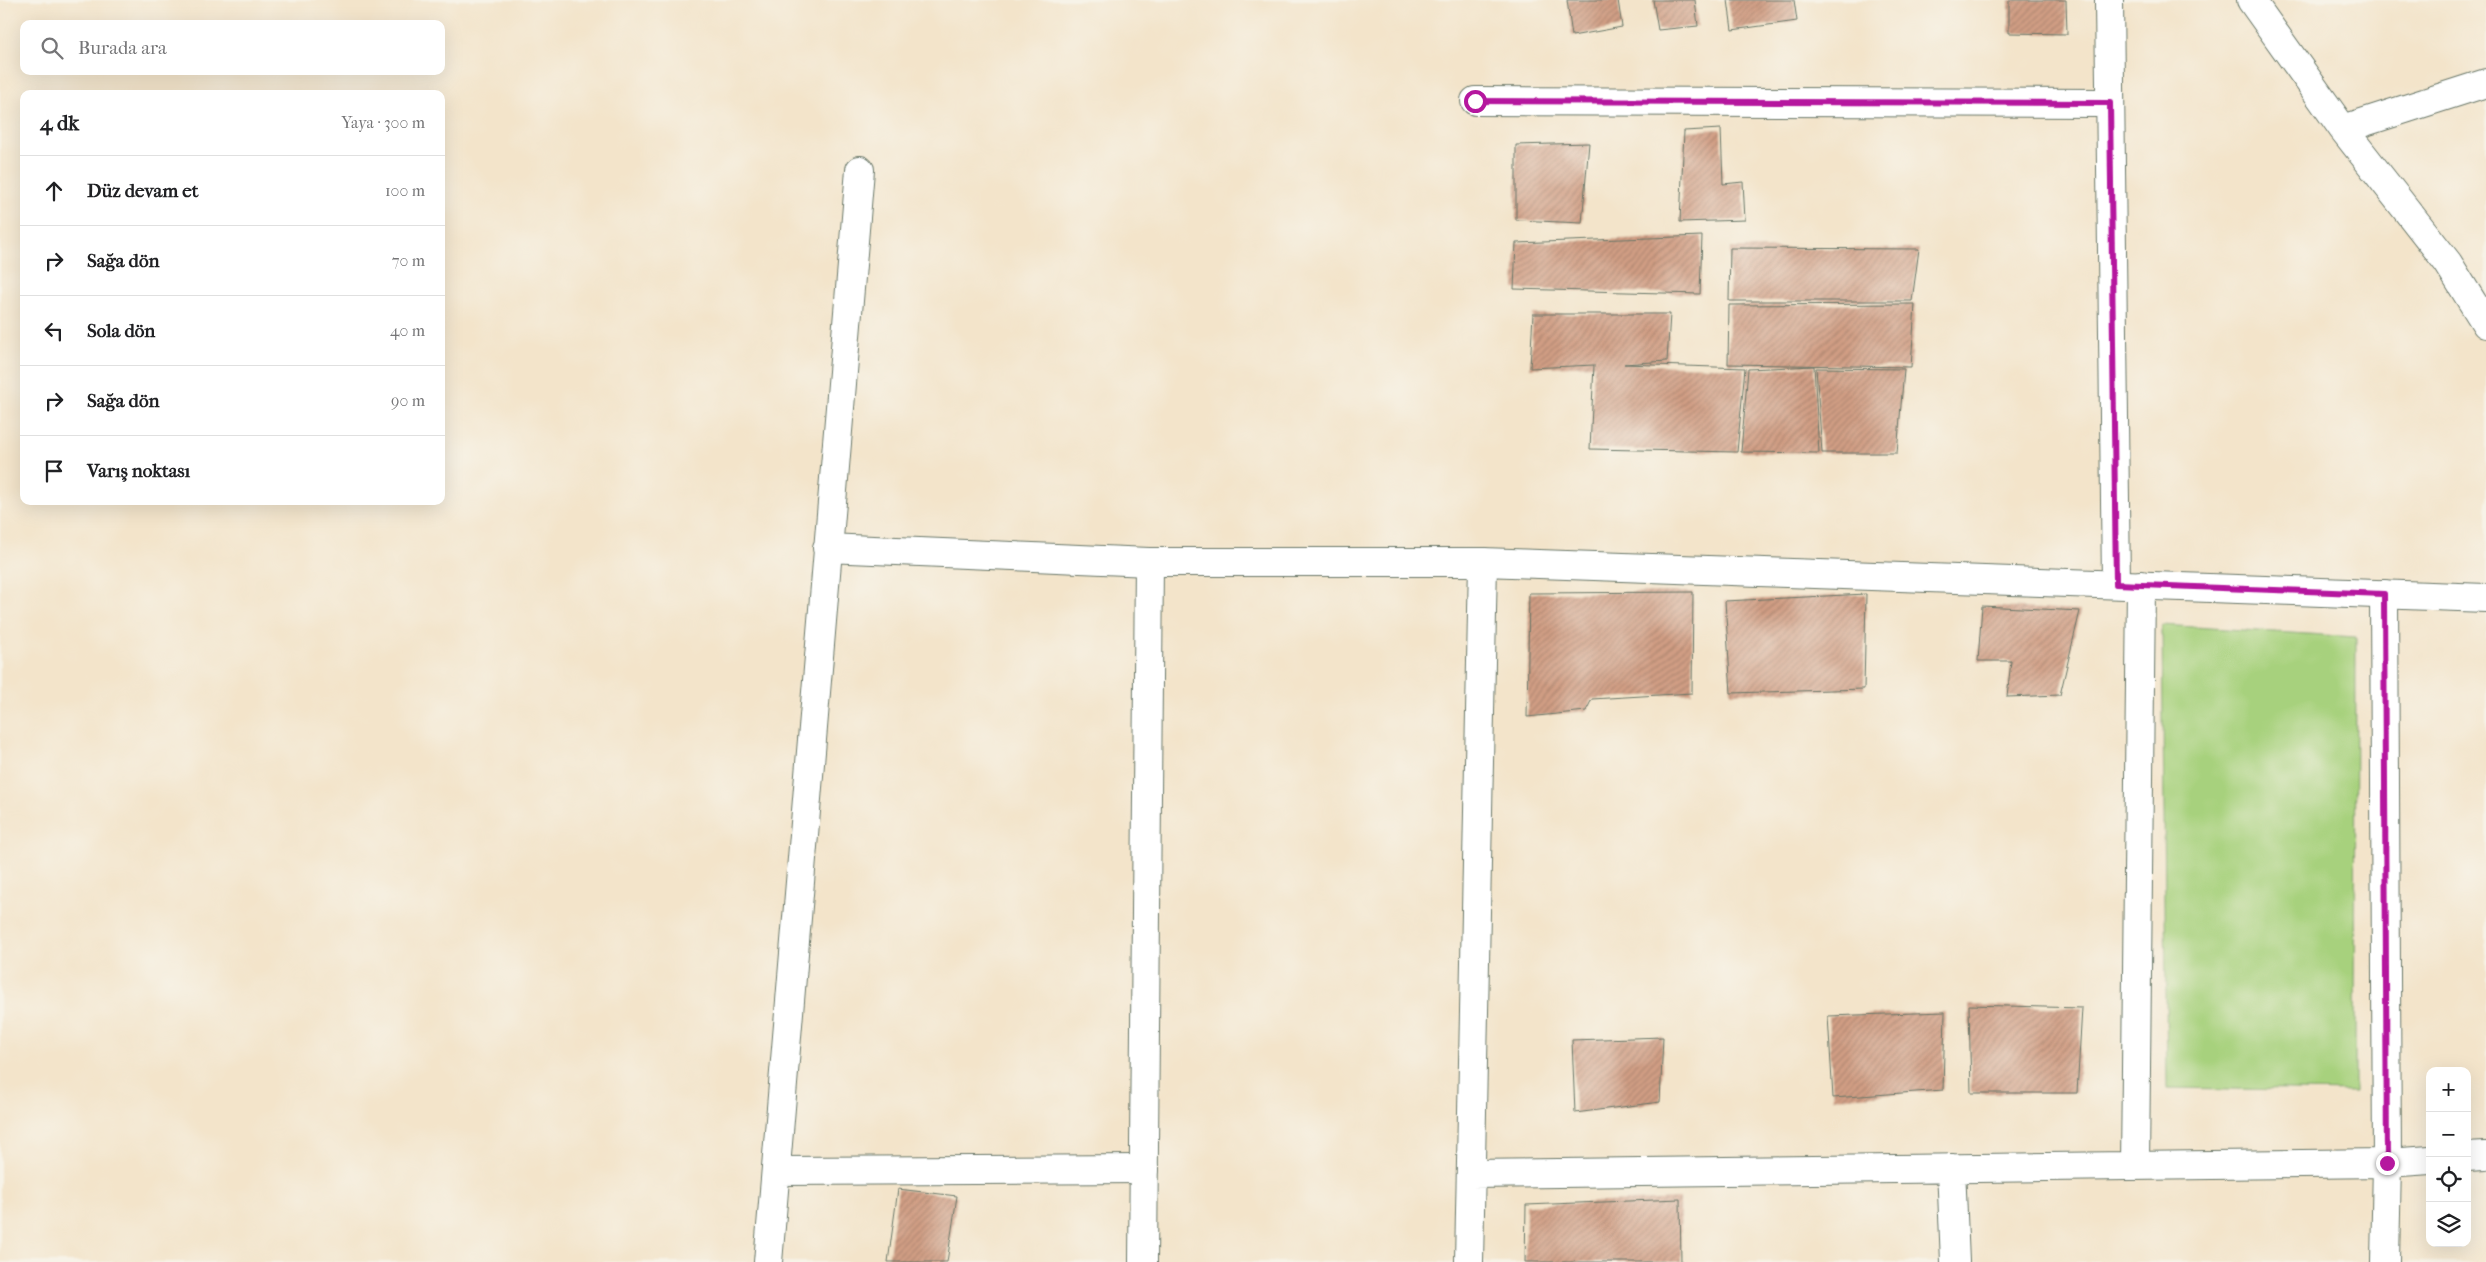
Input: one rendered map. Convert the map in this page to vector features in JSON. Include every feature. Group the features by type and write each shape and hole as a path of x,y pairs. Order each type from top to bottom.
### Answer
{"street":[{"path":"2109,0 2110,103 2128,585 2135,1166"},
{"path":"2251,0 2343,129 2448,263 2486,324"},
{"path":"2343,129 2486,82"},
{"path":"1475,101 2110,103"},
{"path":"768,1262 860,170"},
{"path":"827,548 1149,562 1483,562 2486,598"},
{"path":"1144,1262 1149,562"},
{"path":"1469,1262 1483,562"},
{"path":"2384,594 2387,1163 2385,1262"},
{"path":"2471,1157 2486,1156"},
{"path":"1471,1174 2387,1163 2426,1160"},
{"path":"1951,1168 1955,1262"},
{"path":"776,1171 1144,1169"}],"green space":[{"path":"2162,625 2356,637 2355,1091 2167,1088"}],"building":[{"path":"1567,0 1618,0 1622,27 1572,36"},
{"path":"1653,0 1695,0 1698,26 1658,30"},
{"path":"1728,0 1794,0 1797,21 1732,30"},
{"path":"2009,0 2066,0 2067,34 2009,33"},
{"path":"1721,129 1723,184 1743,182 1745,220 1680,222 1684,131"},
{"path":"1589,143 1582,223 1516,220 1516,145"},
{"path":"1702,236 1700,294 1514,289 1516,243"},
{"path":"1730,248 1919,249 1912,301 1729,301"},
{"path":"1915,304 1911,367 1728,364 1729,305"},
{"path":"1533,314 1670,314 1667,361 1624,364 1745,368 1737,452 1590,449 1594,365 1530,368"},
{"path":"1814,366 1819,453 1741,452 1748,369"},
{"path":"1816,368 1904,369 1897,453 1822,453"},
{"path":"1693,592 1692,693 1592,699 1586,711 1527,717 1529,593"},
{"path":"1866,594 1864,689 1731,693 1725,601"},
{"path":"1982,606 2080,611 2060,695 2007,697 2011,661 1978,661"},
{"path":"1969,1005 2082,1008 2077,1093 1971,1093"},
{"path":"1945,1012 1943,1090 1833,1098 1828,1016"},
{"path":"1663,1037 1660,1102 1575,1113 1572,1040"},
{"path":"898,1189 957,1196 947,1262 888,1262"},
{"path":"1680,1199 1681,1262 1525,1262 1526,1205"}],"route":[{"path":"1475,101 2110,103 2116,584 2384,594 2387,1163"}]}
